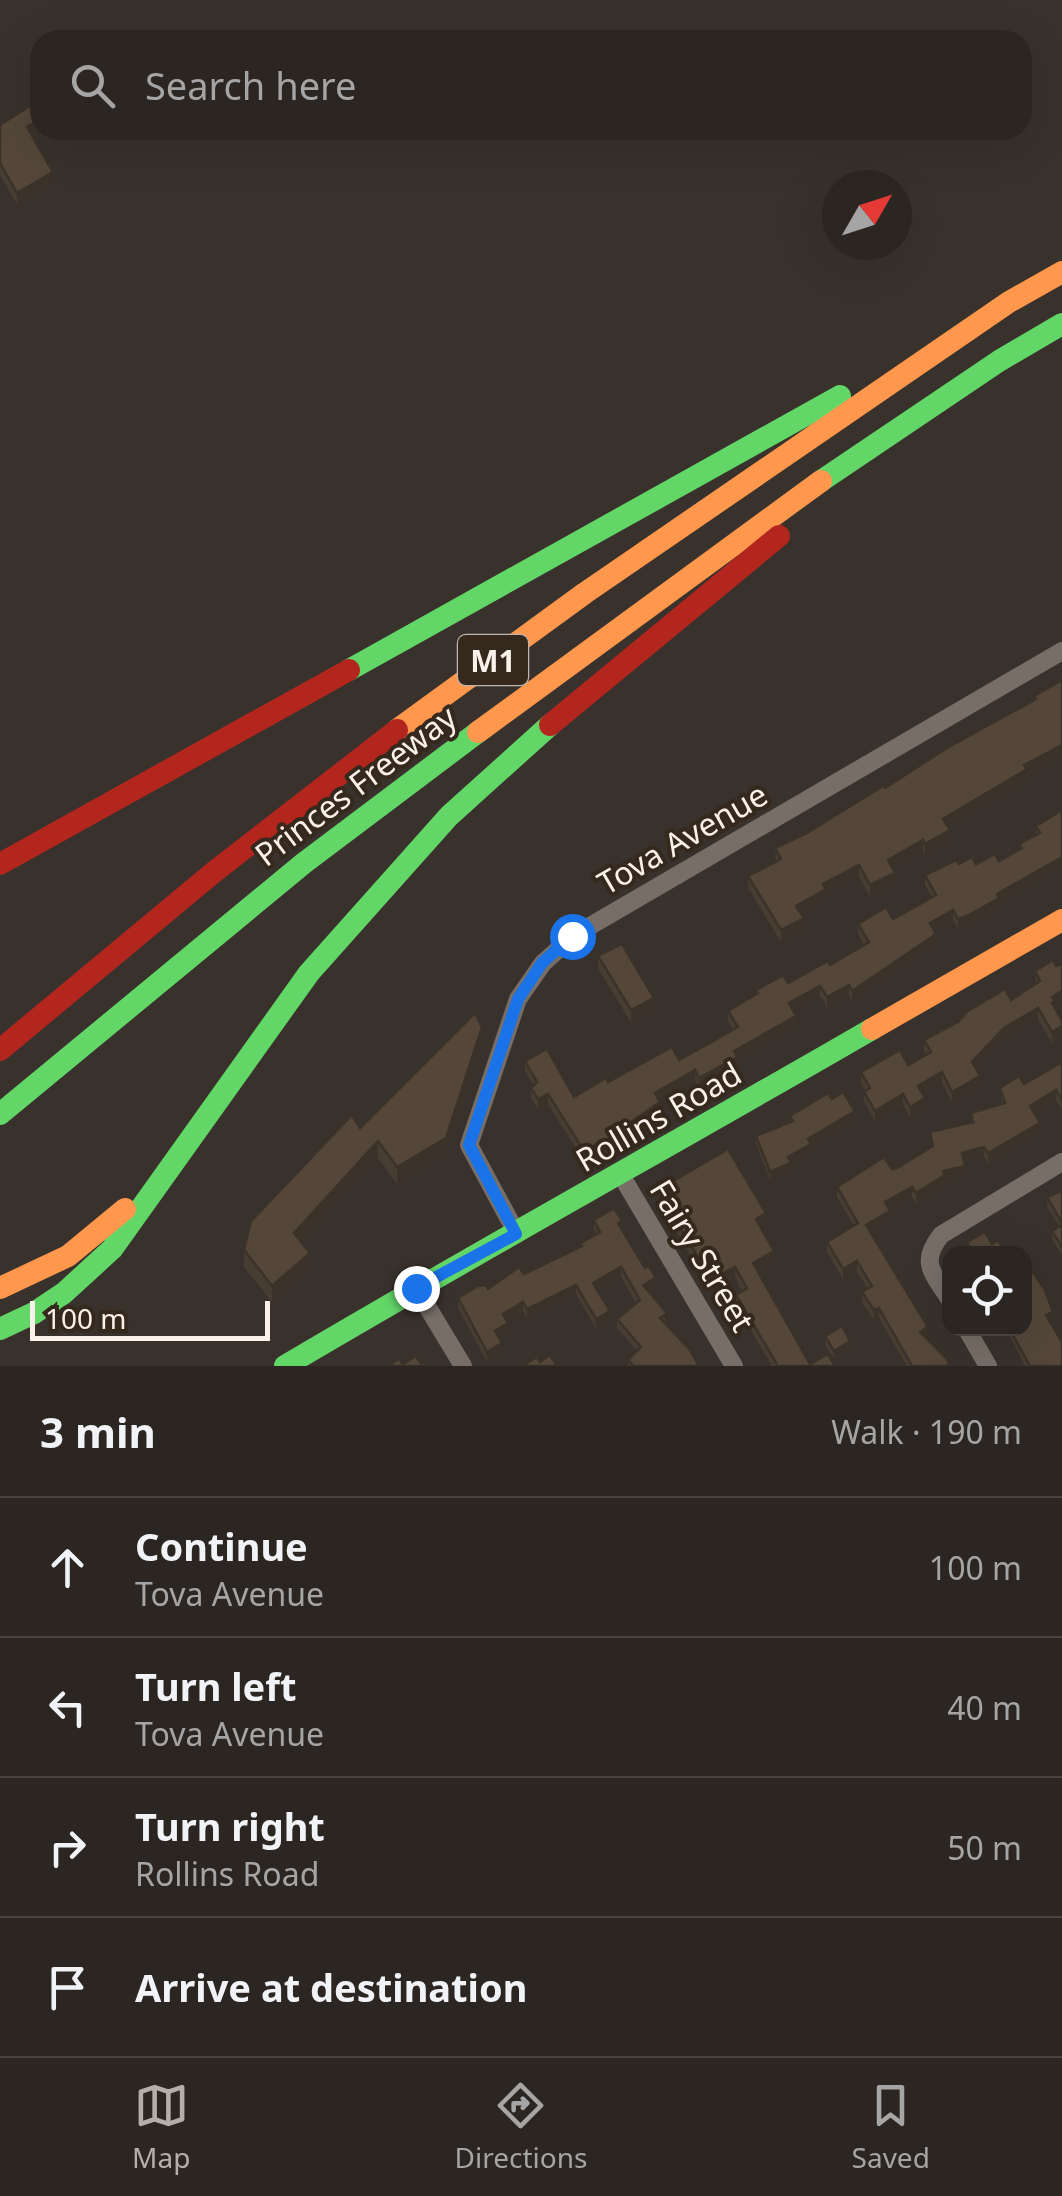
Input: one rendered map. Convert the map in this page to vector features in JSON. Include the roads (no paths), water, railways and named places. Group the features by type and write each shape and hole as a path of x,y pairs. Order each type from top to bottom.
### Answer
{"main road":[{"name":"Princes Freeway","path":"0,1050 165,912 457,686 584,594 1010,302 1062,272"},
{"path":"0,864 11,850 1010,302"},
{"name":"Princes Freeway","path":"0,1114 304,863 751,530 999,361 1062,324"},
{"path":"0,1329 34,1313 96,1266 134,1222 309,973 449,816 568,709 915,418"},
{"name":"Rollins Road","path":"286,1366 1062,920"},
{"path":"0,1288 40,1272 88,1240 122,1212 192,1135"}],"street":[{"name":"Tova Avenue","path":"516,1234 469,1145 518,999 542,963 572,936 1062,651"},
{"path":"942,1287 928,1265 930,1249 941,1234 1062,1162"},
{"name":"Fairy Street","path":"621,1175 734,1366"},
{"path":"416,1288 462,1366"},
{"path":"971,1336 988,1366"}]}
